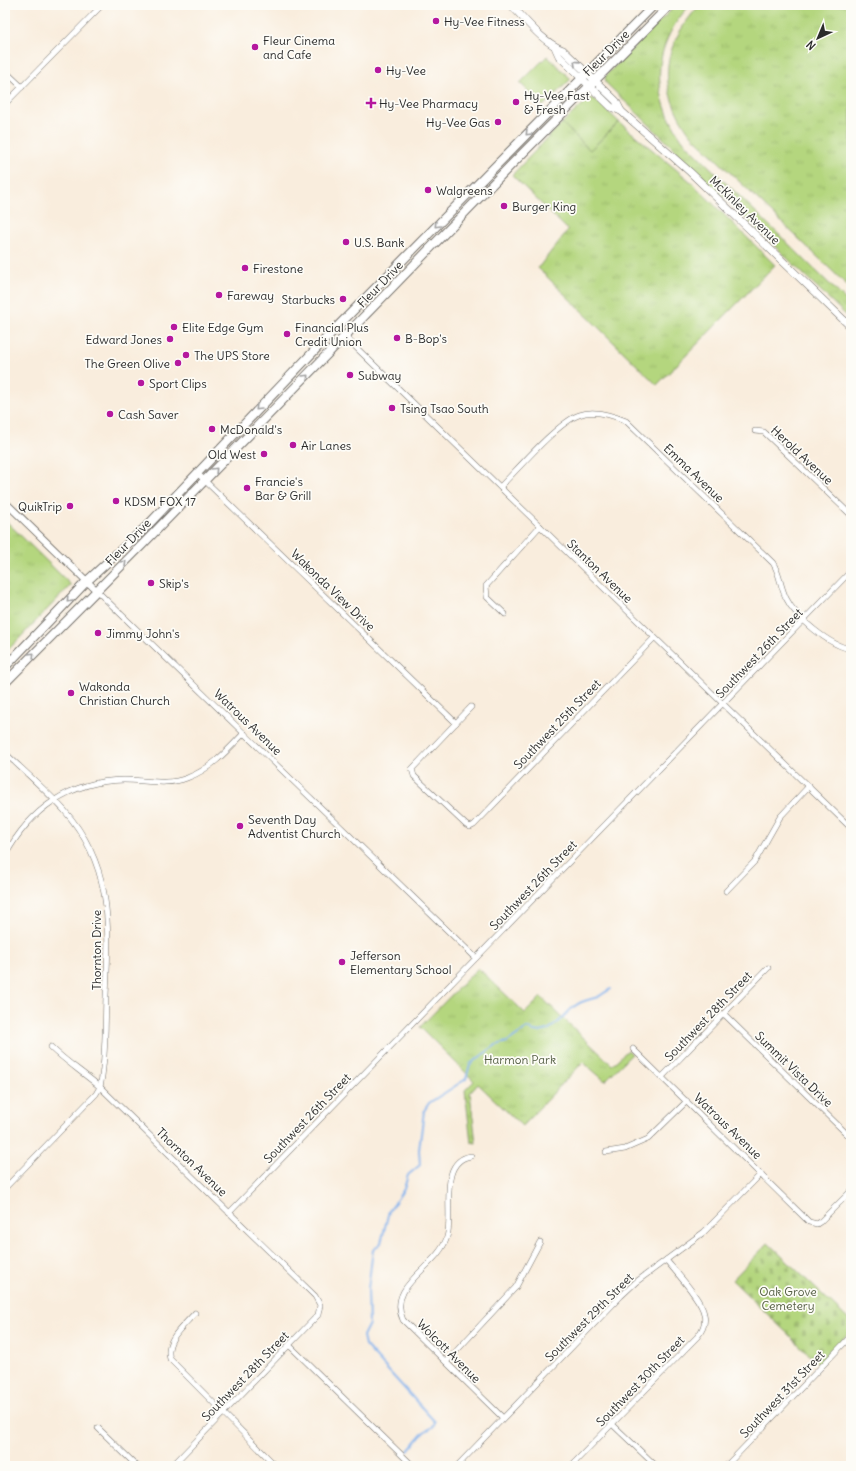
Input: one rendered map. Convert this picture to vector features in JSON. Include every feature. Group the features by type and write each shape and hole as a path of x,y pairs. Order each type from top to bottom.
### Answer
{"main road":[{"name":"McKinley Avenue","path":"511,5 555,47 563,50 610,106 621,111 690,172 851,327"},
{"name":"Fleur Drive","path":"5,667 86,581 147,526 336,328 654,5"},
{"name":"Fleur Drive","path":"5,683 97,591 670,5"}],"street":[{"path":"5,104 102,5"},
{"path":"5,71 22,87"},
{"name":"Stanton Avenue","path":"336,328 851,828"},
{"name":"Emma Avenue","path":"500,487 557,429 579,415 607,413 626,421 773,563 780,576 786,598 805,619 830,642 851,648"},
{"name":"Herold Avenue","path":"755,431 764,432 851,515"},
{"name":"Wakonda View Drive","path":"197,472 456,723"},
{"name":"Watrous Avenue","path":"5,502 476,958"},
{"path":"505,614 487,597 486,586 540,526"},
{"name":"Southwest 26th Street","path":"229,1213 851,571"},
{"name":"Southwest 25th Street","path":"456,723 412,768 414,776 466,825 470,826 474,825 654,638"},
{"path":"456,723 471,707"},
{"path":"5,856 28,823 44,806 54,800 76,789 107,782 131,780 161,783 188,778 212,765 244,733"},
{"name":"Thornton Drive","path":"5,753 54,800 75,824 86,842 96,866 105,897 108,935 100,1087"},
{"path":"726,891 754,861 780,817 809,786"},
{"name":"Southwest 28th Street","path":"662,1077 768,968"},
{"name":"Summit Vista Drive","path":"724,1014 851,1138"},
{"name":"Thornton Avenue","path":"51,1047 66,1061 84,1073 100,1087 315,1296"},
{"name":"Watrous Avenue","path":"633,1049 812,1224 820,1222 851,1191"},
{"path":"5,1188 96,1094 100,1087"},
{"path":"606,1152 625,1149 648,1139 687,1101"},
{"name":"Wolcott Avenue","path":"470,1156 464,1157 460,1160 450,1174 449,1226 442,1248 436,1257 403,1290 399,1306 403,1320 503,1418"},
{"name":"Southwest 29th Street","path":"457,1466 621,1296 704,1232 761,1174"},
{"path":"446,1362 516,1287 540,1242"},
{"name":"Southwest 30th Street","path":"571,1466 700,1333 704,1315 699,1302 666,1260"},
{"name":"Southwest 28th Street","path":"172,1466 318,1315 320,1305 315,1296"},
{"path":"195,1313 170,1342 168,1353 172,1362 222,1414 276,1466"},
{"name":"Southwest 31st Street","path":"726,1466 851,1336"},
{"path":"289,1345 413,1466"},
{"path":"612,1424 656,1466"},
{"path":"98,1428 137,1466"}],"green space":[{"path":"676,5 690,5 677,21 668,38 662,55 660,72 661,90 665,107 673,125 684,142 851,305 851,320 606,83 605,77 607,74"},
{"path":"700,5 851,5 851,289 691,135 680,118 672,101 668,84 668,68 671,52 677,36"},
{"path":"547,56 571,79 543,106 520,83"},
{"path":"590,98 596,100 619,122 590,150 562,123"},
{"path":"619,122 690,181 775,265 657,385 538,268 568,230 512,175 562,123 590,150"},
{"path":"5,520 71,585 5,653"},
{"name":"Harmon Park","path":"478,968 525,1013 541,997 612,1065 628,1050 632,1054 605,1081 583,1062 522,1126 478,1084 470,1093 476,1143 471,1142 465,1090 474,1081 420,1027"},
{"name":"Oak Grove Cemetery","path":"768,1243 851,1322 851,1330 819,1364 732,1280"}],"waterway":[{"path":"408,1451 424,1432 433,1427 435,1422 365,1345 363,1336 369,1324 368,1289 373,1250 381,1243 389,1211 404,1189 408,1175 420,1165 419,1150 424,1111 429,1103 466,1079 470,1064 496,1045 507,1042 527,1028 542,1032 548,1030 578,1004 598,997 611,989"}],"place":[{"name":"Hy-Vee Fitness","path":"436,21"},
{"name":"Fleur Cinema and Cafe","path":"255,47"},
{"name":"Hy-Vee","path":"378,70"},
{"name":"Hy-Vee Fast & Fresh","path":"516,102"},
{"name":"Hy-Vee Pharmacy","path":"371,103"},
{"name":"Hy-Vee Gas","path":"498,122"},
{"name":"Walgreens","path":"428,190"},
{"name":"Burger King","path":"504,206"},
{"name":"U.S. Bank","path":"346,242"},
{"name":"Firestone","path":"245,268"},
{"name":"Fareway","path":"219,295"},
{"name":"Starbucks","path":"343,299"},
{"name":"Elite Edge Gym","path":"174,327"},
{"name":"Financial Plus Credit Union","path":"287,334"},
{"name":"B-Bop's","path":"397,338"},
{"name":"Edward Jones","path":"170,339"},
{"name":"The UPS Store","path":"186,355"},
{"name":"The Green Olive","path":"178,363"},
{"name":"Subway","path":"350,375"},
{"name":"Sport Clips","path":"141,383"},
{"name":"Tsing Tsao South","path":"392,408"},
{"name":"Cash Saver","path":"110,414"},
{"name":"McDonald's","path":"212,429"},
{"name":"Air Lanes","path":"293,445"},
{"name":"Old West","path":"264,454"},
{"name":"Francie's Bar & Grill","path":"247,488"},
{"name":"KDSM FOX 17","path":"116,501"},
{"name":"QuikTrip","path":"70,506"},
{"name":"Skip's","path":"151,583"},
{"name":"Jimmy John's","path":"98,633"},
{"name":"Wakonda Christian Church","path":"71,693"},
{"name":"Seventh Day Adventist Church","path":"240,826"},
{"name":"Jefferson Elementary School","path":"342,962"}]}
